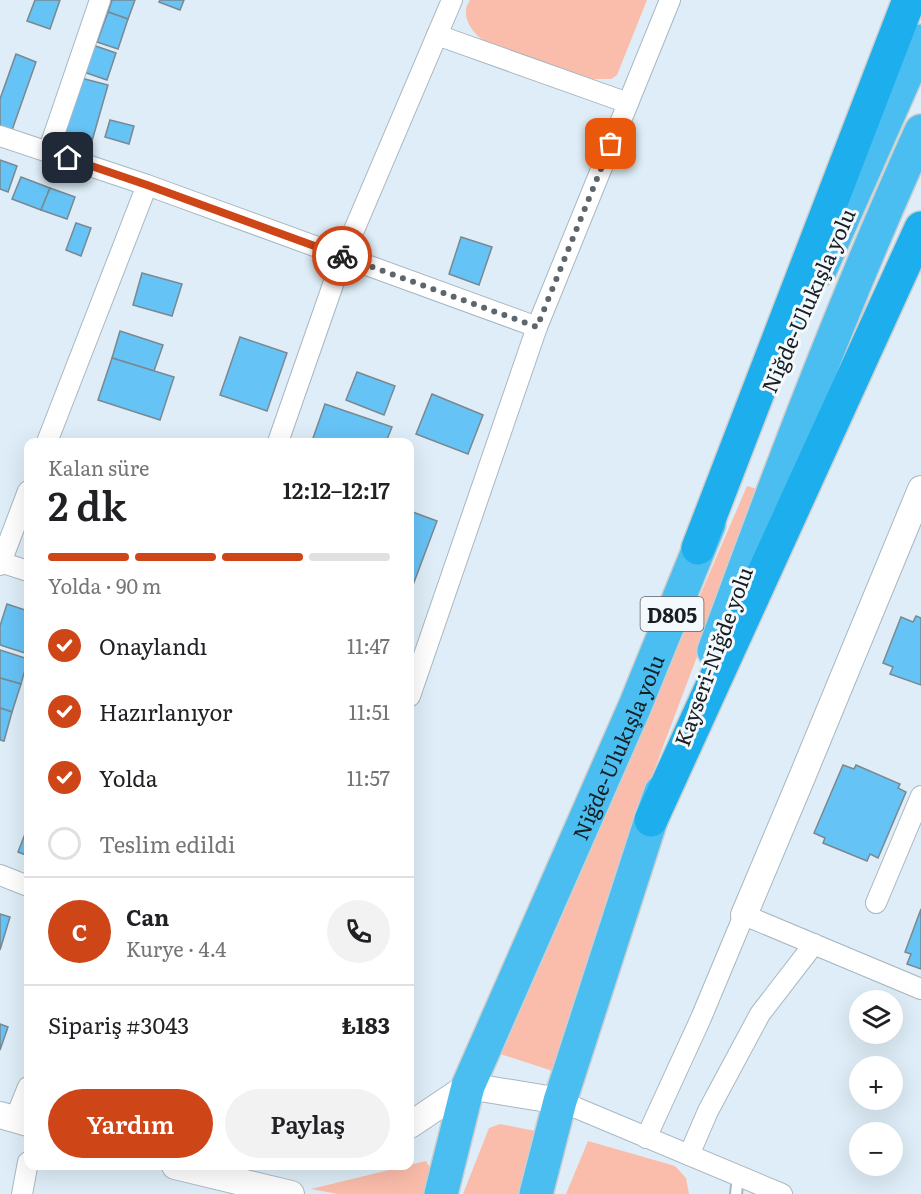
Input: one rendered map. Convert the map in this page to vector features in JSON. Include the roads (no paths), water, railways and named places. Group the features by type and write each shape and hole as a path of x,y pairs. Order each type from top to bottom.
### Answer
{"highway":[{"path":"698,548 909,0"},
{"name":"Niğde-Ulukışla yolu","path":"441,1194 468,1086 635,706 698,548 921,41"},
{"name":"Kayseri-Niğde yolu","path":"536,1194 560,1101 651,820 782,466 884,213 921,131"},
{"path":"651,820 921,228"}],"street":[{"path":"48,152 100,0"},
{"path":"279,438 343,256 452,0"},
{"path":"414,684 537,327 670,0"},
{"path":"437,35 628,103"},
{"path":"0,136 147,185 537,327"},
{"path":"49,438 147,185"},
{"path":"646,1138 701,1017 921,489"},
{"path":"24,501 0,563 24,570"},
{"path":"876,903 914,832 921,796"},
{"path":"0,875 24,884"},
{"path":"744,915 921,989"},
{"path":"689,1155 708,1112 760,1014 814,944"},
{"path":"414,1122 468,1086 560,1101 689,1155 737,1185 782,1194"},
{"path":"15,1119 24,1097"},
{"path":"22,1194 26,1170"},
{"path":"185,1170 226,1186 291,1194"}]}
